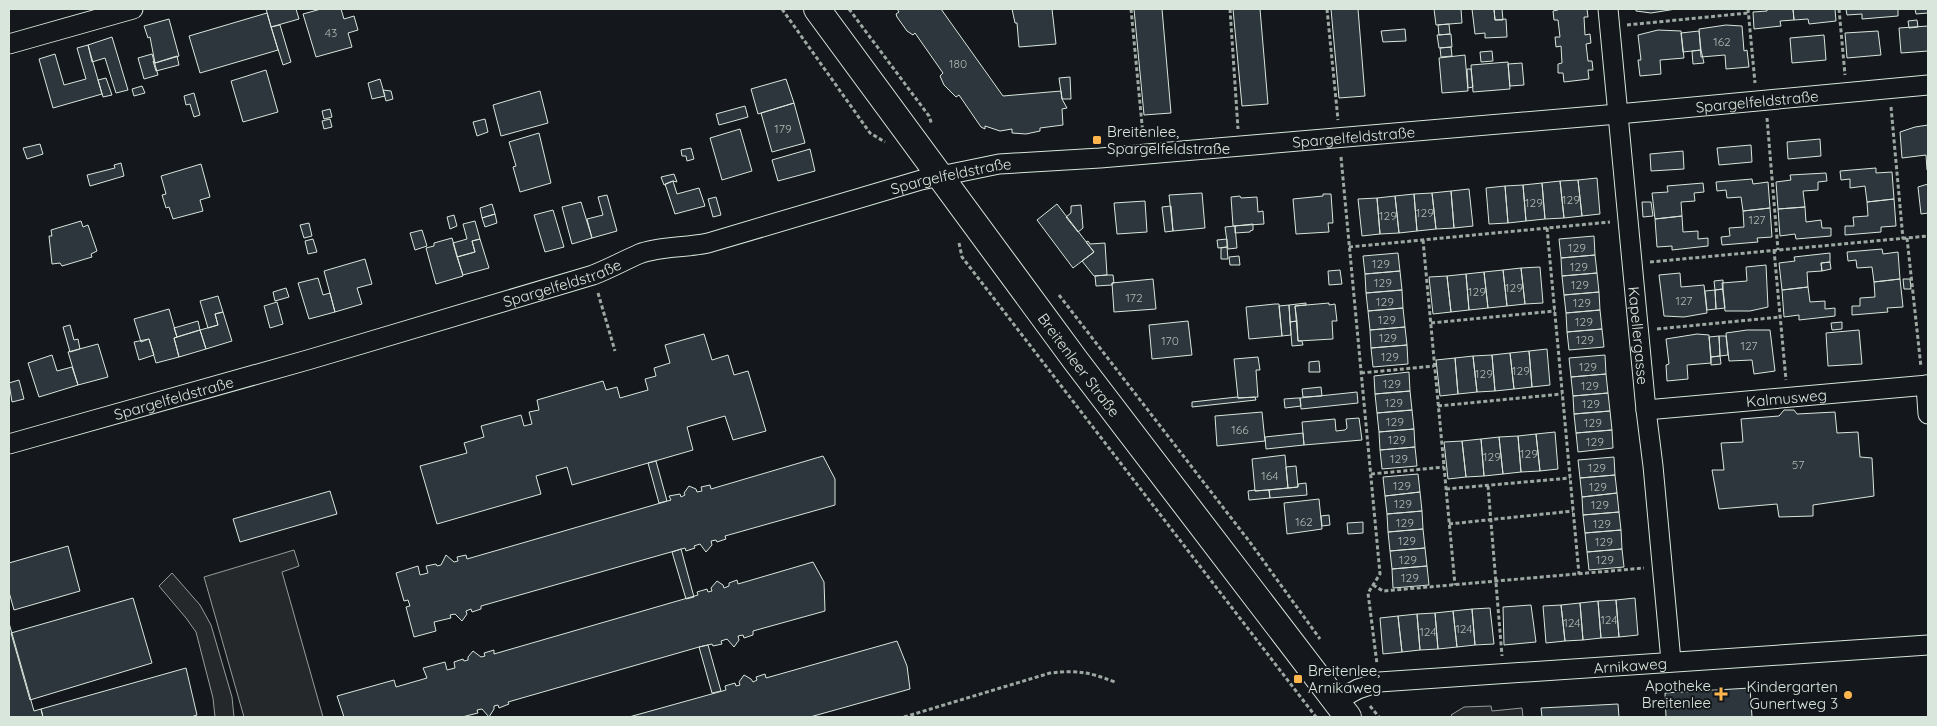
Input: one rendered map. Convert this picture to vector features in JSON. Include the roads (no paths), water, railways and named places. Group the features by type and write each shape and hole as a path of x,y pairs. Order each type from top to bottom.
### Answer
{"main road":[{"name":"Breitenleer Straße","path":"817,9 1082,369 1342,709"}],"street":[{"path":"9,44 133,9"},
{"name":"Kapellergasse","path":"1609,18 1671,661"},
{"name":"Spargelfeldstraße","path":"9,444 311,359 593,275 615,267 639,254 659,249 688,247 708,243 940,175 999,164 1100,158 1339,138 1928,85"},
{"path":"1925,385 1928,414"},
{"name":"Kalmusweg","path":"1646,410 1925,385"},
{"name":"Arnikaweg","path":"1342,709 1358,689 1379,682 1928,645"}],"place":[{"name":"Breitenlee, Spargelfeldstraße","path":"1097,140"},
{"name":"Breitenlee, Arnikaweg","path":"1298,679"},
{"name":"Apotheke Breitenlee","path":"1721,694"},
{"name":"Kindergarten Gunertweg 3","path":"1848,695"}]}
